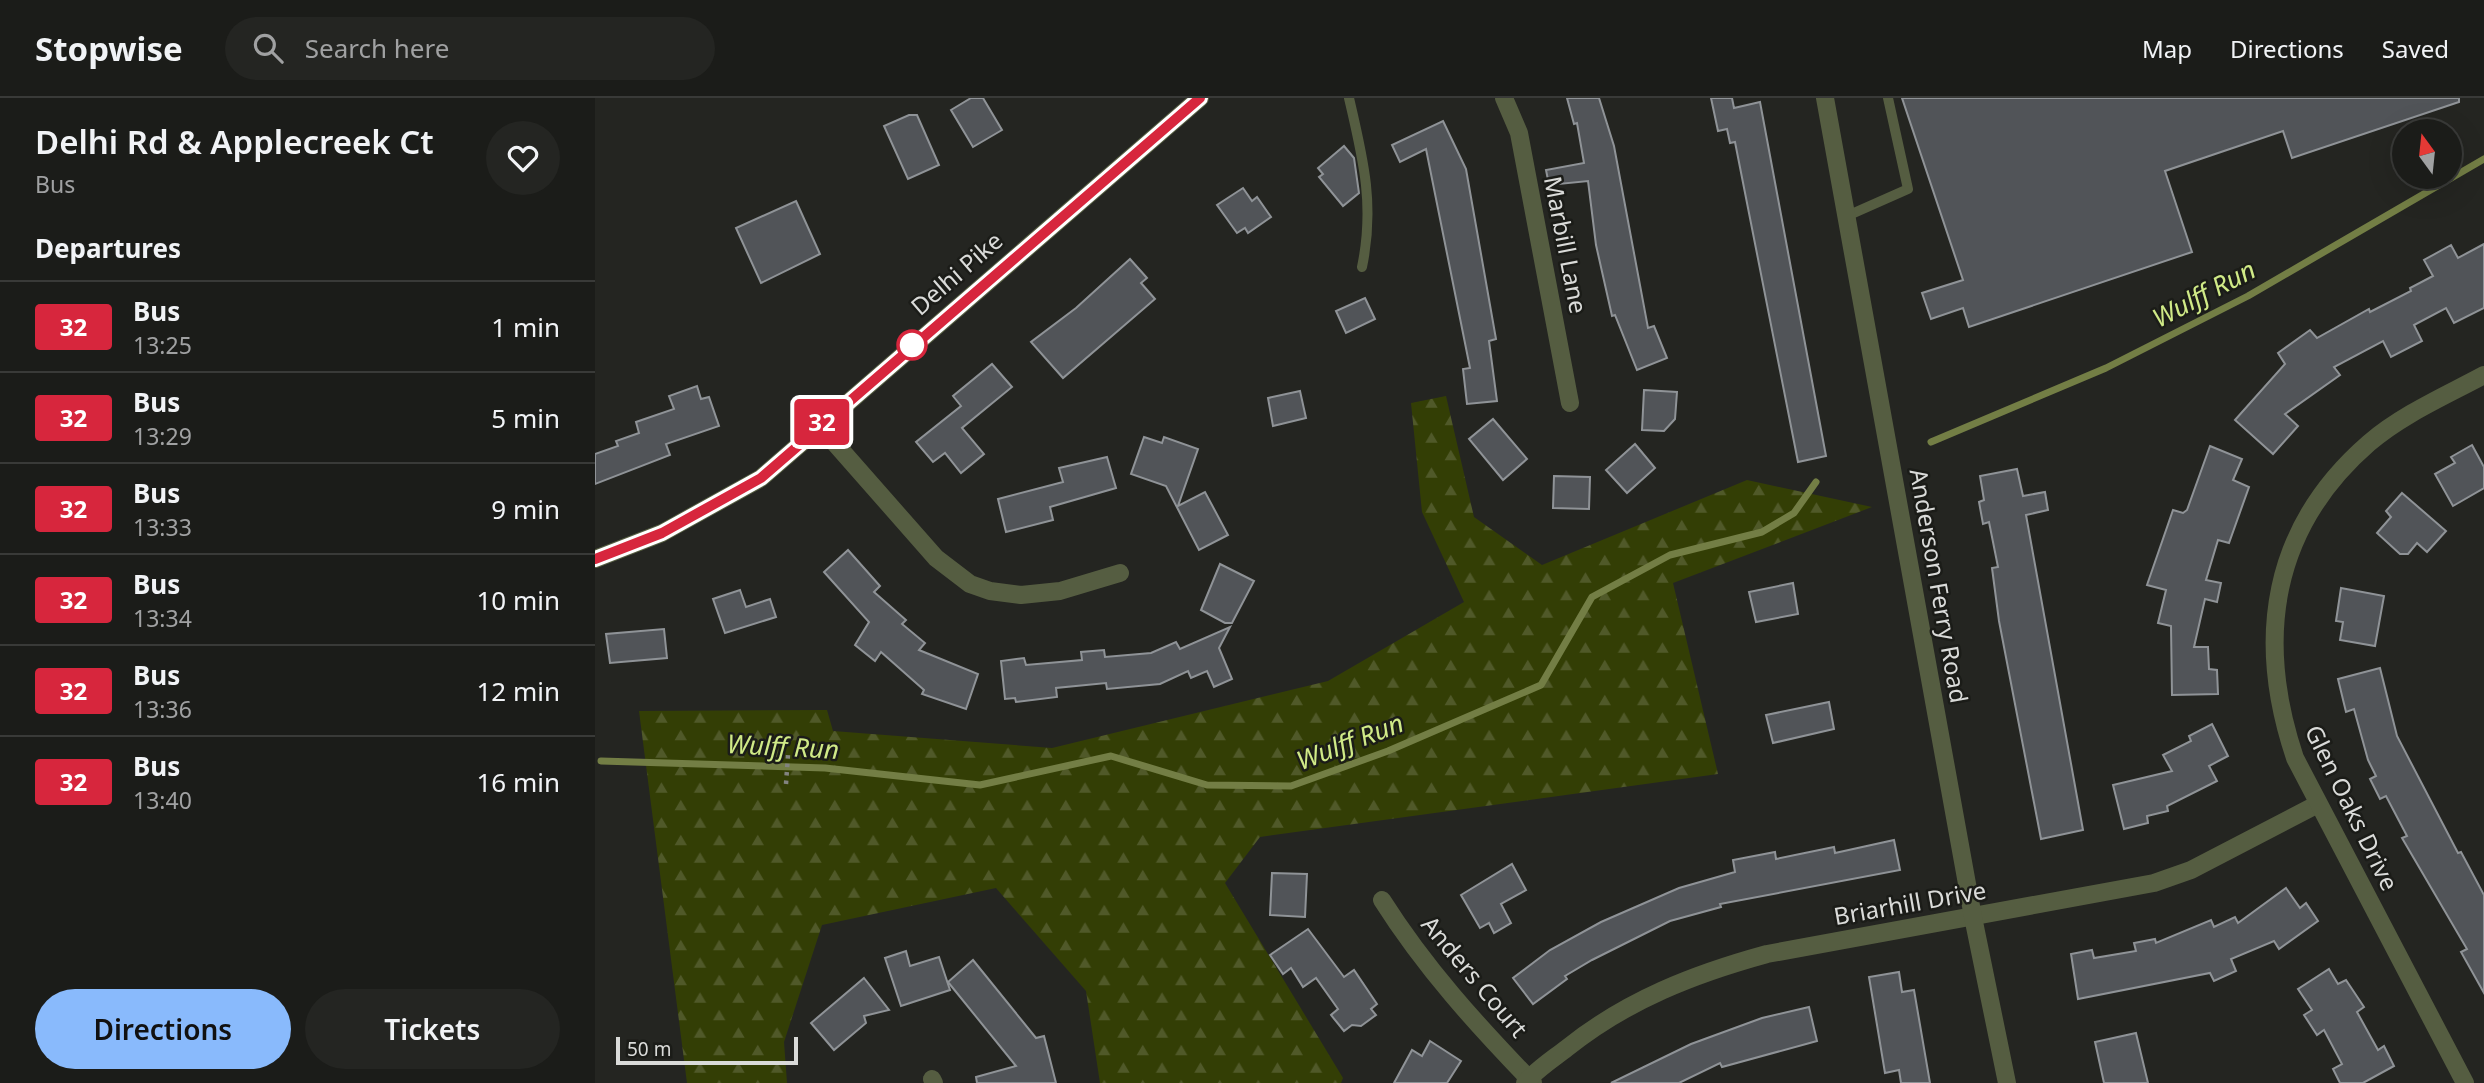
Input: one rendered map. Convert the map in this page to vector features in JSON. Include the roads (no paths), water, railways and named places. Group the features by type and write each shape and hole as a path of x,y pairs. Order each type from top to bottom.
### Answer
{"street":[{"name":"Delhi Pike","path":"595,559 662,533 761,478 819,425 1200,98"},
{"name":"Marbill Lane","path":"1504,98 1519,133 1570,403"},
{"name":"Anderson Ferry Road","path":"1825,98 1973,917 2007,1083"},
{"name":"Glen Oaks Drive","path":"2465,1083 2295,758 2281,715 2275,682 2275,615 2281,582 2296,540 2312,510 2338,474 2370,442 2407,416 2484,375"},
{"path":"819,425 936,558 970,584 989,591 1021,595 1060,591 1119,573"},
{"name":"Briarhill Drive","path":"1529,1082 1591,1029 1630,1005 1713,969 1767,954 2154,883 2191,870 2318,804"},
{"name":"Anders Court","path":"1382,900 1413,948 1448,993 1529,1082"}],"lane":[{"path":"1349,98 1367,175 1369,209 1362,267"},
{"path":"1847,216 1908,189 1888,98"}],"waterway":[{"name":"Wulff Run","path":"1931,442 2106,368 2248,296 2484,159"},
{"name":"Wulff Run","path":"601,761 825,768 980,785 1111,756 1207,785 1291,786 1388,751 1541,685 1592,597 1670,555 1762,532 1794,513 1816,482"}]}
